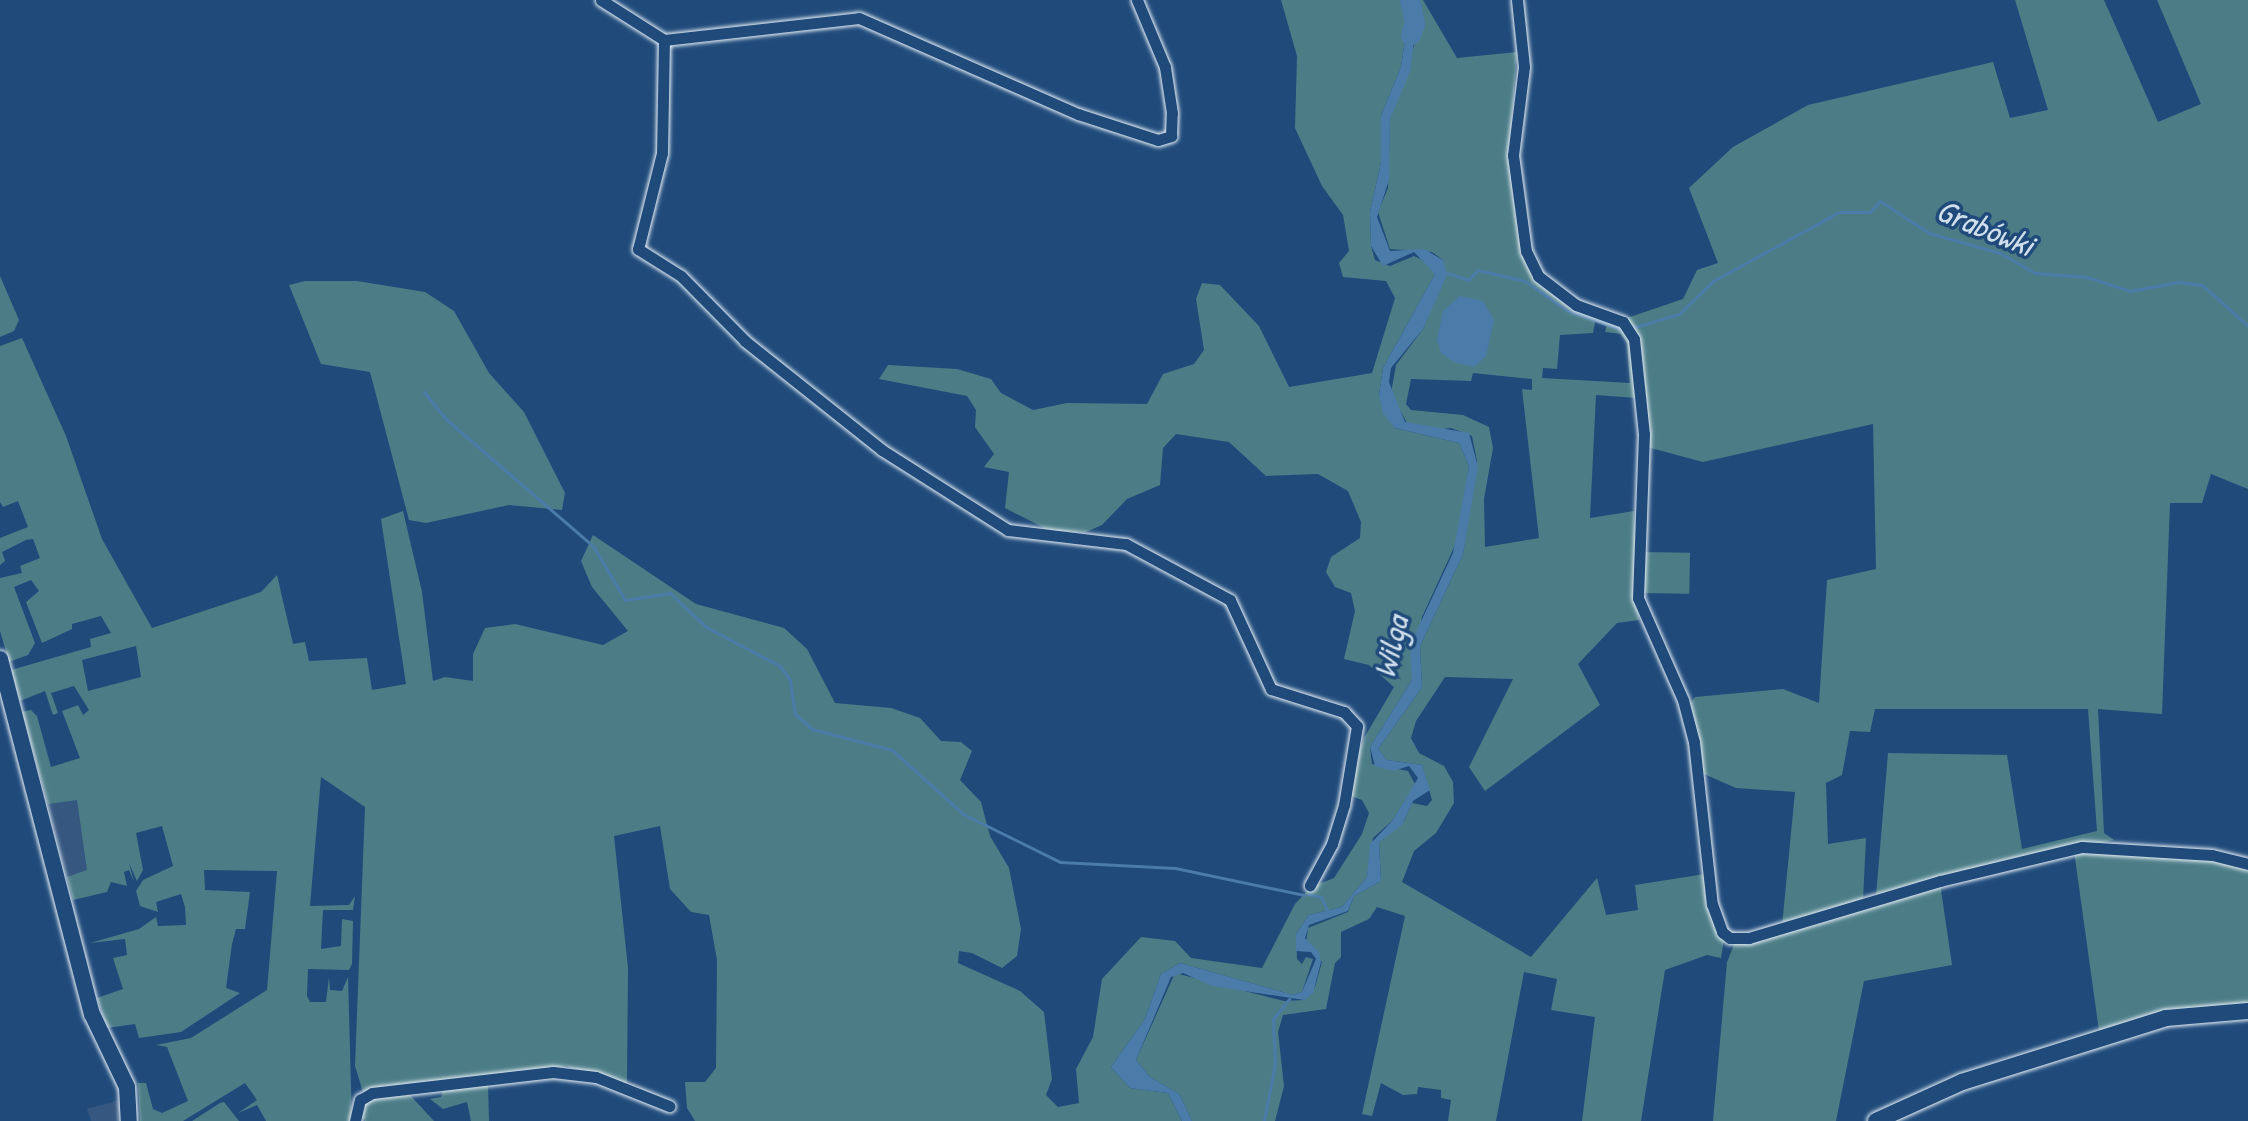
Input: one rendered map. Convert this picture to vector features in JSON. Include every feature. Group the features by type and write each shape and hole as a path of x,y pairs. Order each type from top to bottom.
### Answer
{"street":[{"path":"601,0 664,40 859,18 1078,114 1158,140 1171,136 1172,113 1165,67 1137,0"},
{"path":"1517,0 1524,67 1513,155 1526,251 1538,276 1576,305 1623,322 1634,339 1644,434 1638,480 1638,598 1683,700 1694,742 1712,904 1722,932 1730,938 1749,938 1940,881 2082,847 2212,855 2248,864"},
{"path":"664,40 662,153 638,249 681,276 745,341 882,450 1008,530 1126,544 1230,600 1271,689 1344,712 1357,726 1344,805 1332,844 1310,885"},
{"path":"0,659 92,1014 127,1087 129,1121"},
{"path":"1876,1121 1962,1082 2166,1018 2248,1011"},
{"path":"355,1121 360,1100 372,1093 553,1072 596,1077 669,1106"}],"shaded area":[{"path":"1418,10 1410,72 1390,119 1389,180 1377,217 1390,251 1424,249 1443,260 1447,275 1423,329 1391,368 1389,382 1405,422 1469,433 1478,467 1463,554 1420,646 1422,687 1378,749 1387,760 1422,765 1430,790 1413,801 1402,825 1379,842 1381,881 1354,896 1348,911 1309,925 1305,938 1319,952 1321,962 1313,993 1304,1000 1212,986 1183,973 1171,977 1136,1060 1150,1077 1179,1094 1192,1121 1182,1121 1168,1093 1130,1088 1111,1067 1145,1019 1161,974 1180,963 1293,995 1302,992 1316,959 1311,952 1296,951 1296,934 1309,915 1342,907 1367,877 1370,844 1393,820 1418,778 1409,766 1393,771 1375,766 1370,747 1412,680 1410,645 1453,553 1469,466 1459,443 1395,428 1383,413 1379,395 1383,368 1435,274 1414,252 1383,266 1371,246 1370,212 1381,163 1381,116 1401,67 1409,12"},
{"path":"1460,296 1483,301 1494,320 1486,356 1474,367 1454,362 1441,353 1437,340 1443,311"},
{"path":"78,798 90,853 87,871 67,877 47,801"},
{"path":"119,1100 118,1121 91,1121 87,1109"}],"green space":[{"path":"1281,0 1423,0 1457,58 1517,52 1510,142 1526,265 1536,278 1596,317 1593,333 1560,335 1557,369 1543,368 1542,378 1630,383 1627,343 1621,334 1605,332 1608,321 1623,327 1631,339 1637,398 1596,395 1590,518 1634,511 1639,620 1617,623 1578,664 1600,705 1485,791 1469,767 1513,679 1445,677 1416,721 1411,738 1419,753 1444,766 1453,782 1454,803 1436,833 1414,851 1402,882 1531,957 1597,878 1606,915 1638,910 1635,885 1705,874 1724,939 1721,958 1707,955 1665,970 1641,1121 1582,1121 1595,1017 1551,1010 1557,979 1524,972 1496,1121 1448,1121 1451,1100 1441,1098 1441,1090 1418,1087 1417,1094 1403,1095 1381,1083 1372,1116 1362,1114 1405,916 1377,907 1369,919 1341,932 1341,957 1335,963 1326,1009 1283,1015 1278,1032 1284,1086 1275,1121 1192,1121 1179,1094 1150,1077 1136,1060 1175,973 1284,1001 1304,1000 1315,987 1322,962 1306,943 1308,928 1348,912 1354,896 1381,881 1379,842 1404,821 1412,803 1427,806 1432,800 1422,765 1387,760 1378,749 1422,687 1420,646 1463,554 1477,461 1472,436 1451,428 1433,430 1407,423 1391,393 1396,365 1423,329 1443,280 1443,260 1432,252 1390,249 1378,212 1388,188 1390,119 1416,40 1419,13 1409,12 1401,67 1381,116 1381,163 1370,212 1371,246 1375,260 1390,266 1414,256 1431,264 1435,274 1383,368 1379,395 1395,428 1459,443 1469,466 1457,541 1422,617 1412,680 1370,747 1372,764 1408,771 1415,784 1393,820 1373,838 1367,877 1342,907 1309,915 1296,934 1297,959 1302,964 1306,957 1313,959 1302,992 1293,995 1180,963 1161,974 1145,1019 1111,1067 1130,1088 1168,1093 1182,1121 695,1121 687,1108 685,1082 705,1082 716,1068 717,960 709,915 691,912 670,889 660,826 614,836 628,968 627,1085 566,1066 363,1092 355,1066 365,807 321,777 310,906 349,905 355,896 353,910 323,910 321,949 341,946 342,919 353,921 352,964 349,970 308,969 307,996 310,1002 326,1002 329,977 330,990 342,991 348,977 352,1121 266,1121 257,1105 238,1113 257,1100 245,1083 183,1121 140,1121 138,1083 146,1083 153,1109 162,1113 188,1101 167,1047 156,1045 191,1038 267,990 277,871 204,870 205,890 250,892 245,929 236,929 232,944 226,988 240,993 181,1032 139,1038 135,1024 107,1028 97,998 123,989 113,958 127,955 125,939 90,943 139,929 156,917 158,926 186,925 185,907 181,894 156,902 158,912 140,906 136,891 143,880 173,866 162,826 136,833 143,870 137,881 129,863 134,882 129,870 124,872 127,886 111,882 107,892 73,900 67,877 87,870 77,800 48,804 22,712 31,710 37,716 51,767 80,758 62,711 78,705 83,715 89,710 74,686 51,693 58,713 53,715 45,691 20,701 11,670 91,647 90,639 111,633 101,616 72,624 72,629 42,643 26,602 39,591 31,580 14,587 35,643 28,655 9,662 0,631 0,578 22,573 20,566 40,558 33,539 26,540 2,552 5,561 0,565 0,538 28,527 18,501 3,507 0,502 0,346 22,338 66,436 102,539 152,628 261,592 277,575 293,644 305,642 309,661 367,658 372,690 406,684 381,519 403,511 422,592 433,681 445,677 473,681 473,654 485,628 515,624 603,645 628,631 592,587 581,561 593,535 696,604 784,628 807,649 835,703 891,708 920,718 941,741 961,742 972,751 960,780 981,802 990,836 1009,868 1021,929 1017,956 1002,968 972,953 959,951 958,963 1020,991 1044,1012 1052,1079 1046,1095 1058,1107 1079,1103 1076,1069 1093,1037 1102,979 1141,937 1175,941 1191,958 1262,968 1295,904 1311,887 1334,878 1362,834 1369,813 1362,800 1351,796 1353,769 1364,738 1394,687 1369,665 1344,659 1355,611 1351,593 1335,587 1326,572 1331,557 1360,538 1361,522 1348,491 1318,474 1266,476 1229,442 1176,434 1163,448 1160,485 1127,499 1102,525 1086,532 1050,531 1005,508 1009,472 984,467 994,454 975,427 976,410 967,396 879,379 888,365 957,369 991,379 1001,393 1033,410 1067,403 1147,404 1163,374 1194,364 1204,350 1196,299 1202,283 1220,285 1259,326 1289,387 1372,373 1395,298 1386,281 1343,277 1339,263 1349,251 1343,215 1322,186 1295,128 1297,56","holes":["1473,373 1532,379 1532,390 1522,389 1539,538 1485,547 1484,499 1493,448 1489,427 1463,415 1411,410 1406,404 1411,379 1471,381","136,646 141,677 88,691 82,660"]},
{"path":"2015,0 2104,0 2158,122 2201,104 2157,0 2248,0 2248,489 2211,474 2202,503 2170,503 2162,714 2098,709 2104,833 2114,840 2023,856 1876,896 1888,753 2007,755 2022,849 2097,831 2088,709 1875,709 1870,732 1850,731 1842,775 1826,783 1828,844 1866,838 1863,900 1782,926 1795,792 1736,788 1704,774 1689,705 1695,697 1783,689 1819,703 1827,580 1876,569 1873,424 1703,462 1647,447 1639,346 1627,318 1683,299 1697,270 1718,263 1689,188 1733,147 1808,105 1993,62 2010,118 2048,110"},
{"path":"0,276 19,320 14,331 0,337"},
{"path":"305,281 357,281 425,292 454,311 489,373 524,412 565,493 562,510 509,505 426,523 409,520 370,372 321,364 289,285"},
{"path":"1641,552 1690,553 1689,594 1640,593"},
{"path":"2074,851 2192,856 2248,868 2248,1006 2165,1012 2099,1031"},
{"path":"1940,883 1952,965 1864,981 1836,1121 1713,1121 1727,962 1736,940"},
{"path":"488,1084 489,1121 471,1121 467,1102 443,1109 430,1099 441,1097 443,1091"},
{"path":"409,1094 434,1121 365,1121 359,1113 368,1099"},
{"path":"224,1102 239,1121 192,1121 220,1103"}],"waterway":[{"name":"Wilga","path":"1410,0 1415,24 1411,35"},
{"name":"Grabówki","path":"1635,327 1679,314 1713,281 1839,212 1870,212 1880,201 1929,233 2000,253 2035,273 2087,277 2130,291 2178,282 2202,285 2248,326"},
{"name":"Grabówki","path":"1447,273 1468,280 1478,270 1525,281 1566,310 1623,330"},
{"path":"424,392 447,420 593,546 625,600 670,593 706,627 780,666 790,680 795,714 812,729 892,750 963,814 1060,862 1175,868 1304,895"},
{"path":"1308,894 1321,897 1329,914"},
{"path":"1264,1121 1275,1064 1273,1019 1289,999"}]}
